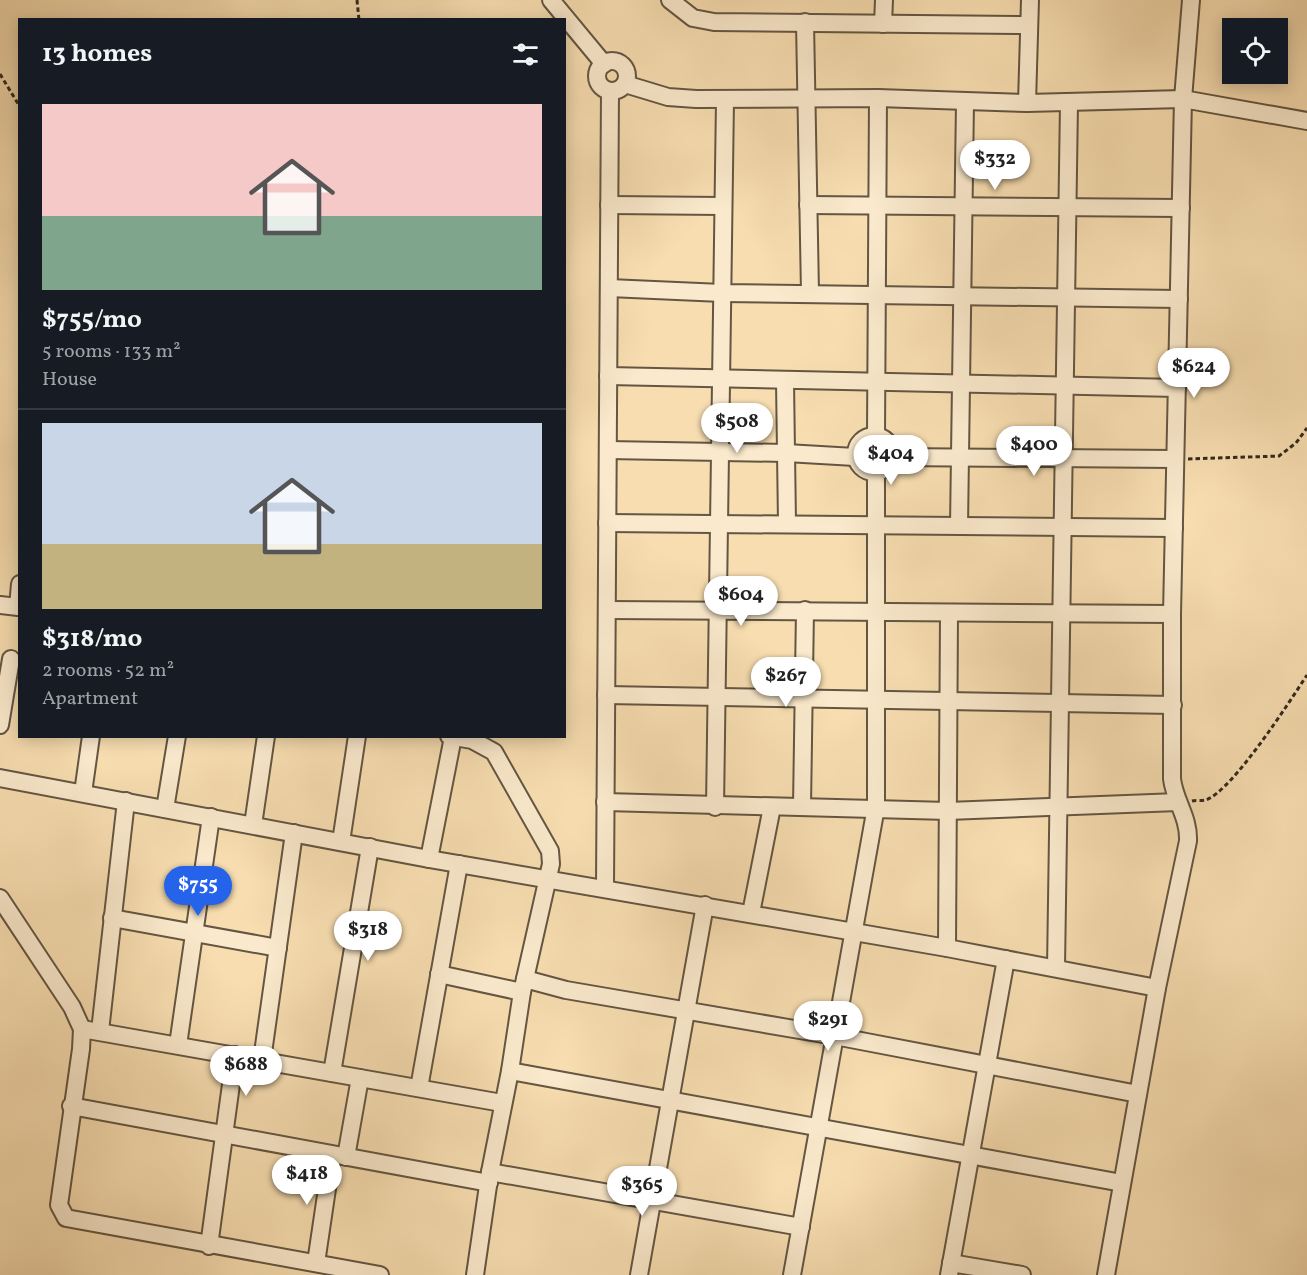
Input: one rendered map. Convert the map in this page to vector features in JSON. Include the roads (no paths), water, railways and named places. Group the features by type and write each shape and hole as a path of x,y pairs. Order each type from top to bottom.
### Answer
{"street":[{"path":"551,0 566,18"},
{"path":"670,0 693,18 714,22 1029,25"},
{"path":"883,24 884,0"},
{"path":"1028,103 1030,0"},
{"path":"1106,1275 1157,988 1189,827 1178,802 1172,779 1172,614 1183,99 1191,0"},
{"path":"566,18 604,64"},
{"path":"805,22 810,293"},
{"path":"611,61 625,68 626,84 619,90 610,92 598,83 597,76 604,64 611,61"},
{"path":"626,84 668,97 724,100 878,98 1069,103 1183,99 1307,121"},
{"path":"605,888 610,92"},
{"path":"876,435 878,98"},
{"path":"715,807 724,100"},
{"path":"958,526 965,102"},
{"path":"1056,968 1062,702 1069,103"},
{"path":"609,205 723,206"},
{"path":"808,205 1068,209 1180,208"},
{"path":"609,288 877,296 1179,299"},
{"path":"608,376 1177,388"},
{"path":"785,381 787,523"},
{"path":"876,435 886,439 892,447 893,458 890,465 876,473 867,472 859,466 855,458 857,446 865,438 876,435"},
{"path":"608,450 786,453 855,458"},
{"path":"893,458 1175,459"},
{"path":"792,1275 876,807 876,473"},
{"path":"607,523 1174,528"},
{"path":"0,605 18,607"},
{"path":"607,610 1172,614"},
{"path":"802,806 805,610"},
{"path":"947,948 949,614"},
{"path":"0,725 10,659"},
{"path":"606,696 804,697 1173,705"},
{"path":"83,793 91,738"},
{"path":"165,809 177,738"},
{"path":"253,825 266,738"},
{"path":"341,842 357,738"},
{"path":"429,859 451,738"},
{"path":"458,738 472,740 495,752 550,851 551,864 523,985 510,1071 489,1178 476,1275"},
{"path":"0,778 429,859 751,913 1157,988"},
{"path":"100,1031 126,801"},
{"path":"605,802 715,807 876,807 948,811 1178,802"},
{"path":"751,913 772,807"},
{"path":"178,1045 211,818"},
{"path":"262,1060 294,833"},
{"path":"332,1073 370,847"},
{"path":"419,1088 459,864"},
{"path":"0,898 72,1007 82,1029 59,1205 61,1213 75,1222 380,1275"},
{"path":"639,1275 705,905"},
{"path":"112,918 278,948"},
{"path":"1006,959 950,1269 1023,1275"},
{"path":"439,974 566,990 687,1010 1138,1094"},
{"path":"82,1029 502,1103"},
{"path":"209,1246 235,1055"},
{"path":"510,1071 1122,1183"},
{"path":"316,1263 339,1156 360,1078"},
{"path":"71,1106 339,1156 652,1201 801,1227"}]}
